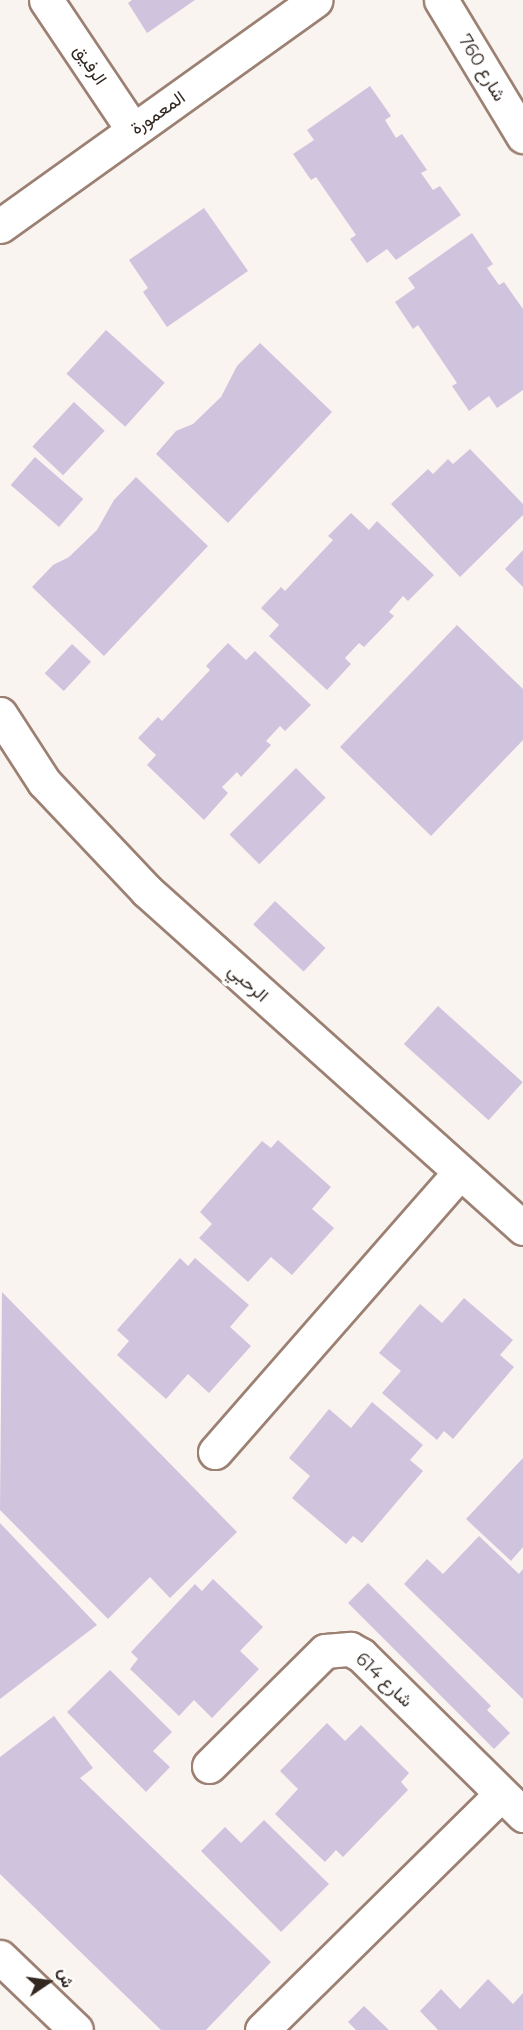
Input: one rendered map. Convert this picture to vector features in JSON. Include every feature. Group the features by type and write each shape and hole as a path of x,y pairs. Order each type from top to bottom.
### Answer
{"street":[{"name":"الرفيق","path":"46,0 134,130"},
{"name":"شارع 760","path":"441,0 523,136"},
{"name":"المعمورة","path":"0,226 134,130 302,4"},
{"name":"الرحبي","path":"0,714 44,782 147,891 523,1228"},
{"path":"215,1452 460,1172"},
{"name":"شارع 614","path":"209,1766 325,1651 350,1649 361,1655 512,1805 262,2030"},
{"path":"0,1957 76,2030"}],"building":[{"path":"132,0 195,0 147,33 128,3"},
{"path":"370,86 391,116 385,120 396,138 402,134 427,170 421,173 433,190 440,186 461,215 396,260 387,249 367,263 350,239 356,235 316,177 311,180 293,154 314,140 307,130"},
{"path":"204,208 248,271 167,327 143,292 148,288 129,260"},
{"path":"472,233 493,264 487,268 499,285 504,282 523,309 523,390 497,408 489,396 469,411 452,386 457,383 418,325 413,329 395,302 415,288 408,278"},
{"path":"106,330 165,383 125,427 67,374"},
{"path":"260,343 332,412 228,523 156,454 176,431 193,424 221,397 237,366"},
{"path":"74,402 105,431 63,475 32,447"},
{"path":"470,449 523,504 523,515 460,577 391,504 428,469 433,474 448,459 453,464"},
{"path":"35,457 83,499 59,527 11,485"},
{"path":"136,477 208,546 104,656 32,587 53,565 69,557 97,530 114,500"},
{"path":"351,513 369,530 377,521 434,575 408,601 403,596 389,612 394,616 364,647 359,643 345,658 351,664 327,690 269,636 279,625 261,608 281,587 285,591 333,540 328,536"},
{"path":"523,550 523,587 505,569"},
{"path":"457,625 523,689 523,740 431,836 340,747"},
{"path":"228,643 246,660 255,651 311,705 285,731 280,726 266,741 271,745 241,777 237,772 222,787 228,793 204,820 147,765 156,755 138,738 158,717 162,721 210,670 206,666"},
{"path":"72,644 91,662 64,691 45,673"},
{"path":"296,768 326,798 259,864 230,834"},
{"path":"275,901 325,948 304,971 253,924"},
{"path":"438,1006 523,1082 489,1120 404,1044"},
{"path":"278,1140 331,1187 312,1209 334,1228 292,1275 271,1257 248,1282 199,1238 212,1224 200,1212 262,1141 271,1148"},
{"path":"180,1258 188,1266 195,1258 249,1305 230,1327 251,1346 209,1393 188,1374 166,1399 117,1355 129,1341 117,1330"},
{"path":"2,1292 237,1532 170,1598 150,1577 108,1619 0,1510"},
{"path":"464,1298 513,1340 500,1355 514,1367 453,1439 444,1431 437,1440 382,1393 401,1371 379,1353 420,1304 442,1323"},
{"path":"372,1402 423,1445 410,1460 423,1471 362,1543 353,1536 346,1544 292,1498 310,1476 289,1458 329,1409 351,1428"},
{"path":"523,1458 523,1547 511,1561 466,1519"},
{"path":"0,1523 97,1625 0,1699"},
{"path":"479,1536 519,1574 523,1569 523,1699 404,1584 427,1559 443,1574"},
{"path":"213,1579 263,1627 240,1651 259,1669 212,1718 194,1700 179,1716 130,1669 138,1659 131,1652 195,1584 202,1591"},
{"path":"368,1583 491,1706 487,1710 510,1733 494,1749 348,1603"},
{"path":"110,1670 172,1732 153,1751 170,1767 146,1792 67,1712"},
{"path":"54,1716 93,1768 80,1778 271,1962 206,2030 161,2030 0,1874 0,1757"},
{"path":"327,1723 345,1741 361,1725 409,1773 401,1782 408,1790 343,1857 336,1850 325,1862 275,1814 298,1789 280,1771"},
{"path":"264,1820 329,1884 281,1932 201,1851 225,1827 241,1843"},
{"path":"488,1979 513,2004 523,1993 523,2030 438,2030 420,2011 441,1989 460,2009"},
{"path":"364,2006 389,2030 356,2030 348,2022"}]}
